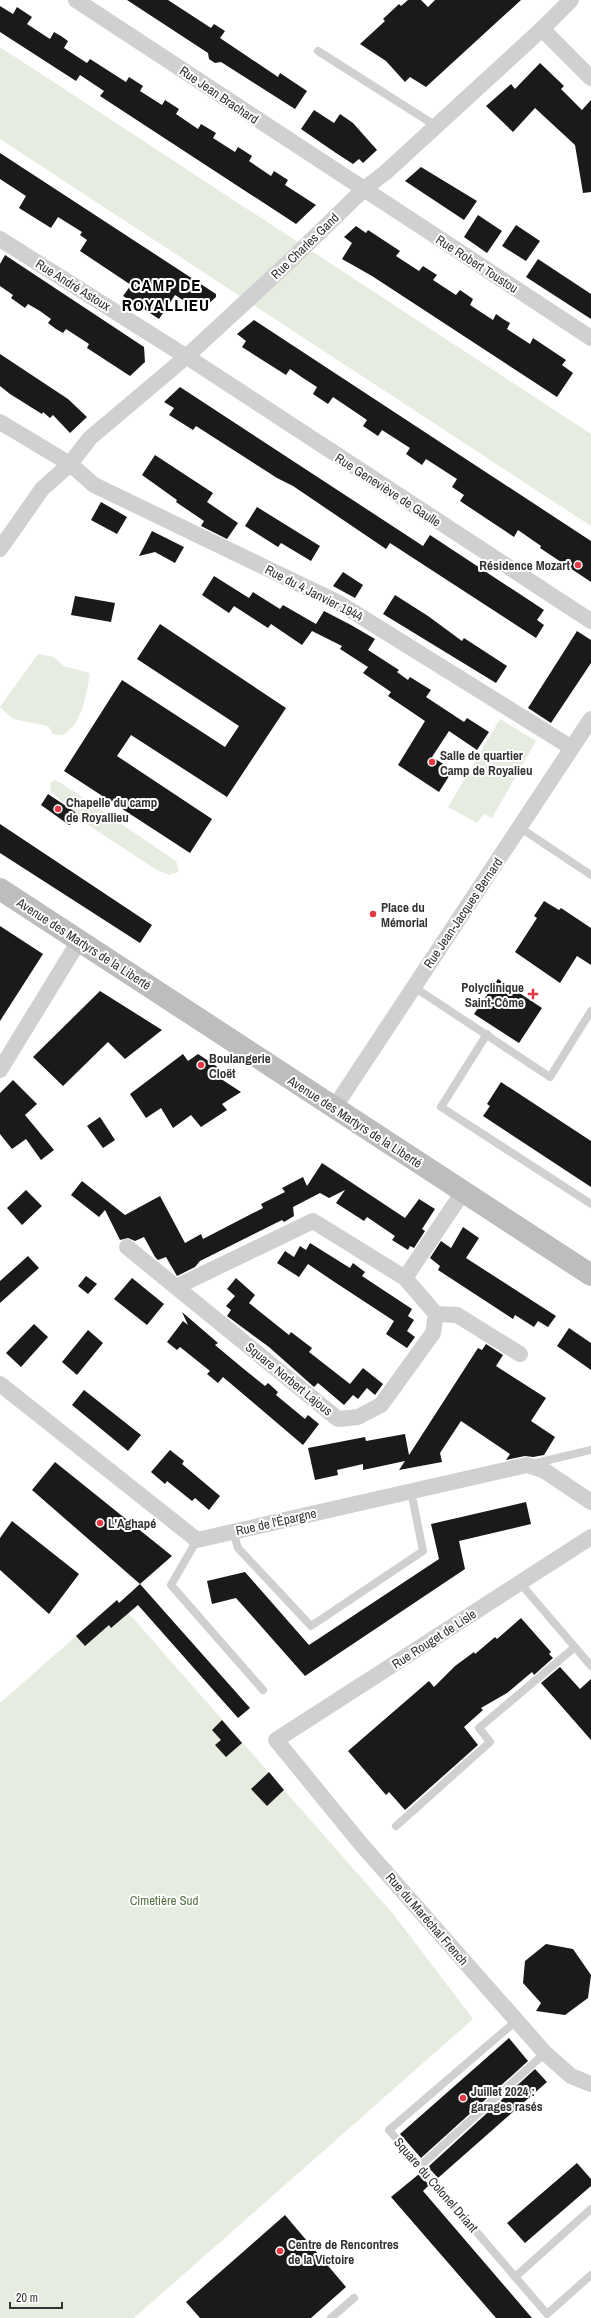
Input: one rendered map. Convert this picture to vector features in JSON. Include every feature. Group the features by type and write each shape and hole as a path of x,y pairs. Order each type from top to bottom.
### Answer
{"street":[{"name":"Rue Jean Brachard","path":"76,0 364,189"},
{"name":"Rue Charles Gand","path":"0,549 42,489 70,464 90,438 186,357 293,258 364,189 436,126 542,29 571,0"},
{"path":"542,29 591,78"},
{"name":"Rue Robert Toustou","path":"364,189 591,338"},
{"name":"Rue André Astoux","path":"0,239 186,357"},
{"name":"Rue Geneviève de Gaulle","path":"186,357 591,621"},
{"name":"Rue du 4 Janvier 1944","path":"0,422 70,464 94,485 339,603 572,748"},
{"name":"Rue Jean-Jacques Bernard","path":"334,1108 591,719"},
{"name":"Avenue des Martyrs de la Liberté","path":"0,889 591,1275"},
{"path":"0,1070 79,941"},
{"path":"405,1278 463,1192"},
{"path":"176,1288 313,1221 405,1278 436,1314 457,1315 520,1354"},
{"name":"Square Norbert Lajous","path":"127,1247 338,1419 358,1417 381,1405 433,1333 436,1314"},
{"path":"0,1384 197,1540"},
{"path":"527,1465 545,1471 591,1502"},
{"name":"Rue de l'Épargne","path":"197,1540 527,1465"},
{"name":"Rue Rouget de Lisle","path":"276,1740 591,1537"},
{"name":"Rue du Maréchal French","path":"276,1740 361,1844 545,2053 571,2076 591,2084"}],"lane":[{"path":"318,51 436,126"},
{"path":"519,827 591,875"},
{"path":"414,987 550,1077 591,1012"},
{"path":"486,1034 441,1107 591,1204"},
{"path":"527,1465 591,1450"},
{"path":"233,1531 238,1548 311,1626 423,1550 411,1491"},
{"path":"197,1540 171,1585 263,1690"},
{"path":"520,1583 591,1666"},
{"path":"396,1826 490,1742 479,1728 575,1647"},
{"name":"Square du Colonel Driant","path":"516,2020 389,2130 547,2314 591,2275"},
{"path":"420,2166 545,2053"},
{"path":"515,2277 591,2209"},
{"path":"331,2318 354,2298"}],"green space":[{"path":"0,47 591,434 591,526 0,139"},
{"path":"38,654 54,657 63,666 90,673 80,715 76,722 63,735 53,734 48,726 13,719 0,707"},
{"path":"500,719 536,741 492,818 484,814 477,823 448,807"},
{"path":"55,780 176,861 179,871 170,875 157,870 91,827 50,791 51,782"},
{"name":"Cimetière Sud","path":"117,1600 394,1915 473,2019 134,2318 0,2318 0,1703"}],"building":[{"path":"127,0 168,0 211,28 214,24 225,31 220,38 278,77 280,73 307,91 295,109 221,62 215,63 209,59 208,53"},
{"path":"408,0 421,0 428,7 435,0 521,0 426,87 410,77 405,82 386,61 360,44 385,21 383,19 399,4 401,6"},
{"path":"0,6 13,14 17,7 32,17 27,24 50,39 54,32 61,36 68,41 64,48 87,63 90,59 126,82 129,77 143,86 140,91 162,105 165,100 179,109 176,114 198,129 201,124 216,133 213,138 235,152 238,147 252,156 249,161 271,176 274,171 288,180 285,185 316,205 296,224 100,96 104,91 80,75 76,81 0,32"},
{"path":"540,63 564,86 561,89 582,110 591,100 591,192 583,193 575,145 535,108 513,132 486,106 511,84 515,89"},
{"path":"314,110 334,123 340,114 353,123 377,150 363,163 359,159 353,164 301,129"},
{"path":"0,153 216,294 216,297 205,307 198,302 194,307 175,295 159,319 123,296 131,285 80,251 87,240 80,235 82,232 58,217 51,228 19,208 26,196 0,179"},
{"path":"421,167 477,201 464,220 405,181"},
{"path":"478,215 502,231 487,253 464,237"},
{"path":"516,225 540,241 526,261 502,246"},
{"path":"356,226 366,233 368,230 400,251 396,256 419,271 423,266 437,275 433,280 456,295 460,290 473,299 470,305 493,320 496,314 510,323 507,329 530,344 533,338 566,360 562,365 573,373 557,397 372,276 342,259 352,243 344,237"},
{"path":"5,255 144,347 145,362 130,376 87,348 89,344 66,329 63,333 56,329 48,323 51,319 40,311 28,304 25,308 11,298 13,295 0,286 0,264"},
{"path":"538,259 591,294 591,319 526,277"},
{"path":"254,320 591,541 591,582 540,548 541,546 518,530 514,537 460,501 464,495 452,487 457,479 426,459 422,465 406,454 410,448 382,430 378,436 363,426 367,420 333,397 328,404 313,394 317,387 290,369 286,375 242,347 246,341 237,334"},
{"path":"0,354 68,399 87,417 70,433 53,415 50,418 43,412 42,414 10,394 0,386"},
{"path":"180,387 423,546 430,535 544,610 537,620 544,625 536,638 390,543 386,549 293,486 277,478 196,426 193,430 169,415 174,408 164,402"},
{"path":"155,455 213,493 207,502 238,523 227,539 201,526 204,521 176,502 177,500 142,475"},
{"path":"101,502 127,517 117,534 91,520"},
{"path":"257,507 320,546 311,561 281,543 278,547 245,526"},
{"path":"152,531 184,547 175,563 155,552 139,556"},
{"path":"343,572 363,585 355,598 333,586"},
{"path":"214,576 249,598 253,592 280,609 283,605 316,624 324,611 351,625 375,639 368,650 399,670 397,672 408,680 410,677 431,690 426,697 464,722 467,718 489,732 477,750 449,731 432,757 453,770 439,792 398,765 425,721 388,696 391,692 363,673 368,667 340,649 342,646 312,631 302,645 271,624 268,628 234,606 229,613 202,595"},
{"path":"395,595 428,616 462,641 464,638 507,666 496,683 383,614"},
{"path":"75,596 115,603 111,622 71,615"},
{"path":"160,624 286,708 227,797 131,735 117,756 212,819 190,853 64,771 122,680 225,747 239,726 137,659"},
{"path":"577,631 591,640 591,663 551,723 528,708"},
{"name":"Chapelle du camp de Royallieu","path":"48,794 75,812 78,821 69,825 41,805"},
{"path":"0,824 152,925 140,943 0,853"},
{"path":"544,901 559,910 561,908 591,928 591,965 577,956 560,983 515,952 537,918 534,916"},
{"path":"0,926 43,954 0,1021"},
{"path":"498,979 542,1008 519,1043 474,1014"},
{"path":"100,991 162,1030 125,1059 108,1042 63,1086 33,1057"},
{"path":"183,1054 188,1061 198,1054 219,1068 212,1073 241,1092 222,1104 227,1110 201,1127 191,1115 173,1128 161,1108 146,1118 130,1094"},
{"path":"13,1080 37,1104 25,1115 54,1150 41,1160 26,1139 12,1149 0,1134 0,1093"},
{"path":"501,1082 591,1141 591,1187 483,1116 490,1106 487,1104"},
{"path":"100,1117 115,1140 103,1148 87,1126"},
{"path":"322,1163 405,1218 419,1199 435,1209 422,1229 425,1231 414,1248 410,1246 408,1250 392,1240 395,1236 367,1217 364,1221 336,1203 345,1190 329,1198 320,1193 293,1207 294,1216 284,1222 282,1220 200,1261 195,1267 177,1276 166,1257 158,1260 155,1257 144,1237 135,1241 128,1238 120,1240 105,1210 99,1217 71,1195 82,1181 125,1215 160,1196 185,1243 201,1234 203,1239 263,1208 261,1204 285,1192 282,1188 303,1177 307,1186"},
{"path":"26,1190 42,1206 22,1225 7,1208"},
{"path":"463,1227 479,1238 466,1258 556,1316 548,1327 538,1321 534,1327 515,1315 513,1319 438,1270 440,1266 430,1258 441,1241 451,1248"},
{"path":"310,1243 350,1268 353,1263 365,1272 362,1276 412,1309 408,1316 414,1320 407,1331 415,1337 407,1348 386,1334 394,1321 308,1264 299,1277 277,1263 285,1251 294,1257 300,1246 306,1250"},
{"path":"28,1256 39,1268 0,1303 0,1281"},
{"path":"86,1276 97,1284 88,1294 78,1286"},
{"path":"132,1278 164,1304 147,1325 114,1299"},
{"path":"236,1278 255,1295 249,1303 289,1335 291,1332 312,1348 309,1352 350,1384 363,1368 383,1384 375,1395 367,1388 358,1399 353,1395 344,1405 318,1383 314,1387 269,1347 227,1316 231,1310 226,1306 235,1296 227,1289"},
{"path":"182,1312 218,1343 215,1345 245,1370 265,1386 268,1383 278,1392 276,1395 305,1419 308,1415 319,1424 303,1445 223,1377 218,1383 207,1374 210,1371 180,1347 177,1350 167,1342 183,1321 188,1325"},
{"path":"34,1324 48,1337 21,1367 6,1353"},
{"path":"569,1328 591,1343 591,1370 557,1346"},
{"path":"88,1330 103,1343 77,1375 62,1362"},
{"path":"486,1344 503,1355 496,1366 546,1398 531,1421 555,1437 544,1455 533,1457 525,1456 506,1460 510,1454 461,1421 440,1453 442,1462 399,1470 405,1461 363,1470 363,1464 337,1470 338,1475 315,1480 308,1448 365,1437 366,1441 405,1434 409,1455 478,1348 482,1350"},
{"path":"84,1390 141,1435 128,1451 72,1405"},
{"path":"170,1450 184,1461 182,1464 220,1496 209,1510 195,1498 192,1501 167,1481 165,1484 151,1472"},
{"name":"L'Aghapé","path":"55,1462 172,1556 140,1584 32,1490"},
{"path":"526,1502 531,1524 459,1541 465,1569 305,1676 236,1598 212,1604 207,1581 245,1572 309,1645 439,1559 431,1524"},
{"path":"12,1521 79,1574 49,1614 0,1570 0,1538"},
{"path":"140,1584 250,1708 238,1718 138,1605 111,1628 109,1625 85,1646 76,1636 117,1600 119,1603"},
{"path":"521,1618 551,1652 549,1654 553,1658 534,1675 532,1672 507,1693 481,1708 483,1710 464,1727 478,1745 405,1810 389,1792 386,1795 348,1751 429,1681 434,1687 455,1666 474,1652 475,1654 495,1637 497,1639"},
{"path":"560,1667 580,1689 591,1679 591,1740 541,1683"},
{"path":"222,1720 242,1743 226,1757 215,1745 221,1740 212,1730"},
{"path":"269,1772 284,1790 267,1806 251,1789"},
{"path":"546,1944 573,1949 591,1975 588,1998 565,2015 536,2011 541,2003 523,1983 525,1961"},
{"name":"Juillet 2024 : garages rasés","path":"509,2038 528,2061 421,2158 400,2134"},
{"name":"Juillet 2024 : garages rasés","path":"535,2069 547,2082 438,2178 428,2167"},
{"path":"577,2163 591,2179 591,2186 525,2243 507,2223"},
{"path":"419,2174 429,2185 423,2191 532,2318 496,2318 391,2197"},
{"name":"Centre de Rencontres de la Victoire","path":"285,2215 346,2287 311,2318 200,2318 186,2302"}],"place":[{"name":"Résidence Mozart","path":"578,565"},
{"name":"Salle de quartier Camp de Royalieu","path":"432,762"},
{"name":"Chapelle du camp de Royallieu","path":"58,809"},
{"name":"Place du Mémorial","path":"373,914"},
{"name":"Polyclinique Saint-Côme","path":"533,994"},
{"name":"Boulangerie Cloët","path":"201,1065"},
{"name":"L'Aghapé","path":"100,1523"},
{"name":"Juillet 2024 : garages rasés","path":"463,2098"},
{"name":"Centre de Rencontres de la Victoire","path":"280,2251"}],"district":[{"name":"CAMP DE ROYALLIEU","path":"166,294"}]}
